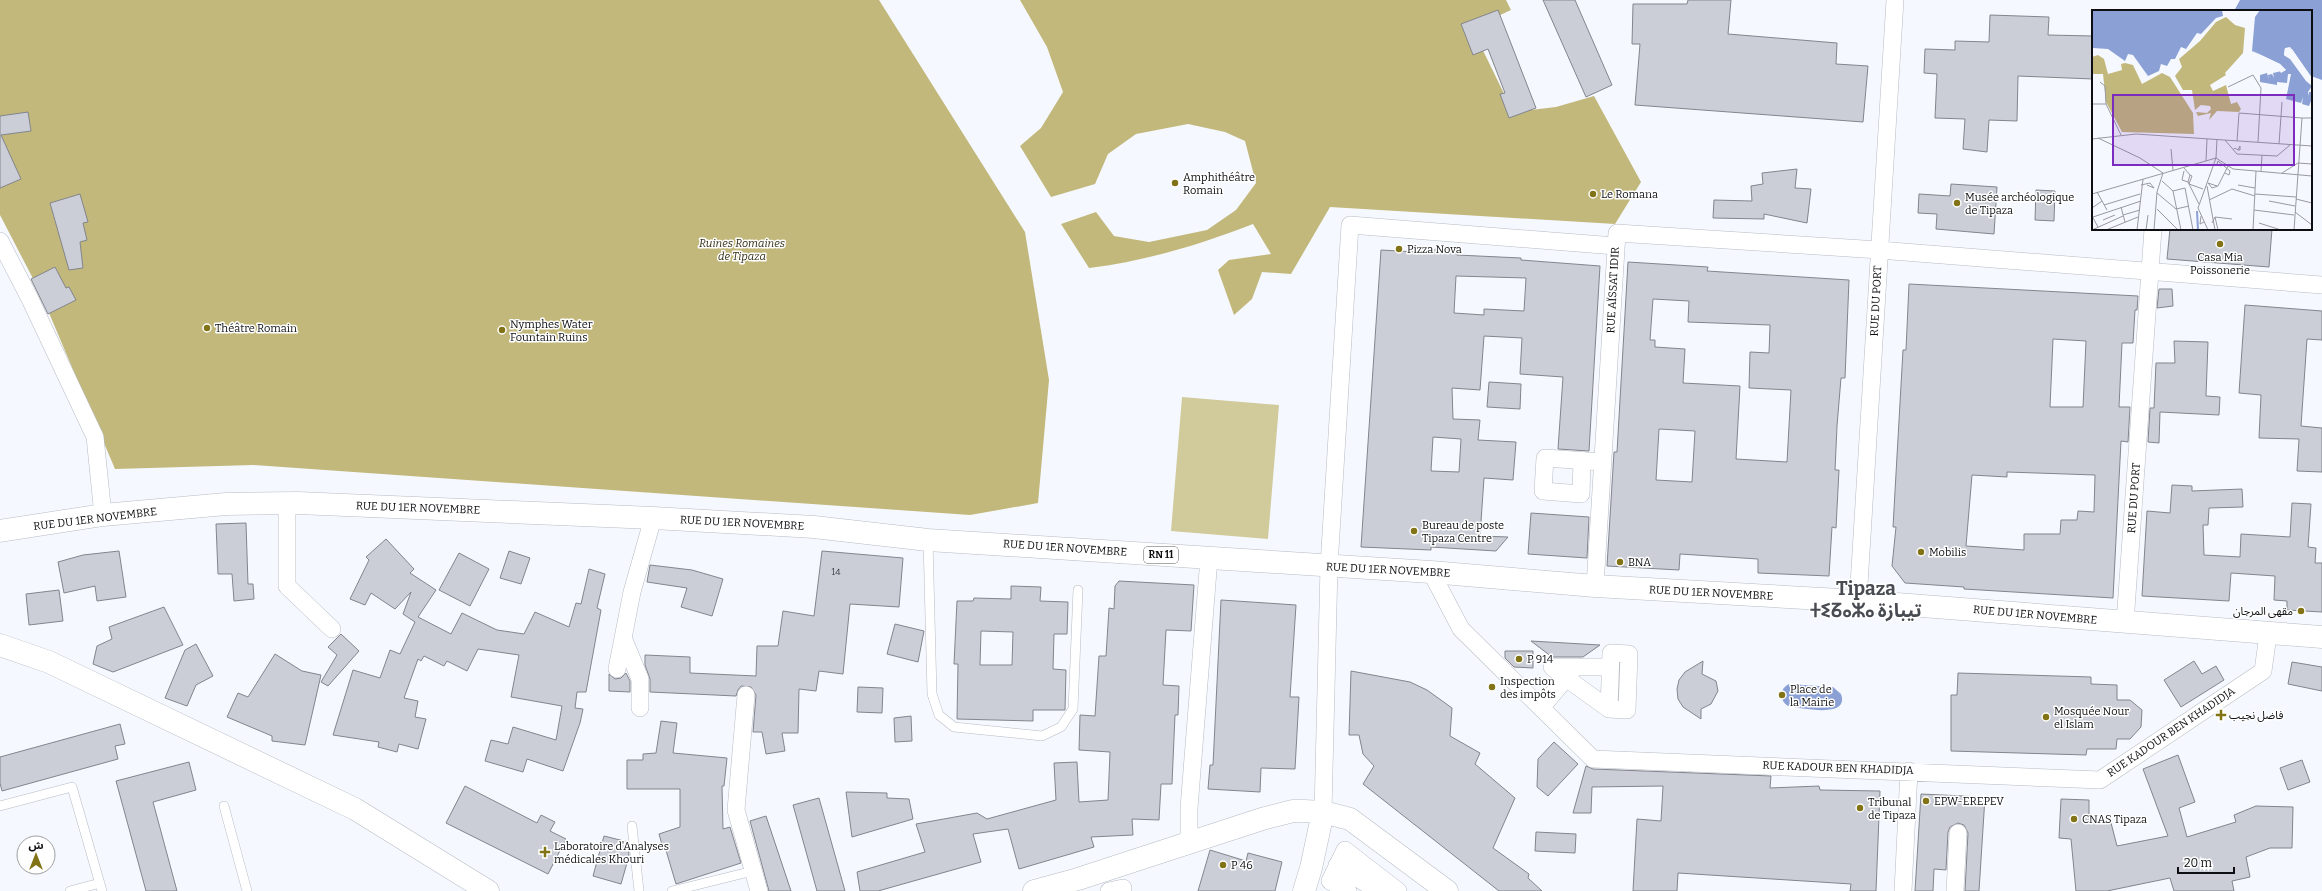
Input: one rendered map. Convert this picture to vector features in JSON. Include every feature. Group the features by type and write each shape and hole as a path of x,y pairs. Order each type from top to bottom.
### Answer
{"main road":[{"name":"RUE DU 1ER NOVEMBRE","path":"0,531 103,515 226,504 287,503 653,518 814,527 928,540 1431,572 1595,586 1858,601 2268,635 2322,637"},
{"path":"0,646 49,662 356,809 488,891"},
{"path":"1034,891 1078,879 1293,811 1323,812 1350,819 1447,891"},
{"path":"1304,891 1313,862 1323,812"}],"street":[{"name":"RUE DU PORT","path":"1858,601 1895,0"},
{"path":"1323,812 1329,566 1350,225 1615,246"},
{"name":"RUE DU PORT","path":"2125,623 2153,230"},
{"name":"RUE AÏSSAT IDIR","path":"1595,586 1617,233 1879,250"},
{"path":"0,241 29,297 95,437 103,515"},
{"path":"1879,250 2322,285"},
{"path":"1582,460 1602,462"},
{"path":"287,503 287,586 332,628"},
{"path":"617,670 624,640 632,592 653,518"},
{"path":"1189,844 1189,808 1209,558"},
{"name":"RUE KADOUR BEN KHADIDJA","path":"1431,572 1461,629 1593,760 1909,771 2100,780 2264,671 2268,635"},
{"path":"624,640 640,679 640,708"},
{"path":"1571,673 1609,710 1627,710 1629,654 1611,653 1609,710"},
{"path":"1541,708 1571,673 1610,667"},
{"path":"746,695 736,810 759,891"},
{"path":"1903,891 1909,771"},
{"path":"1955,891 1958,833"},
{"path":"1348,891 1330,881 1345,850 1398,891"},
{"path":"1337,865 1378,891"}],"lane":[{"path":"928,540 932,694 939,715 954,727 1042,736 1061,727 1073,709 1078,590"},
{"path":"0,806 72,787 101,887 70,891"},
{"path":"224,806 247,891"},
{"path":"632,826 639,891"},
{"path":"672,891 753,871"}],"shaded area":[{"path":"1182,397 1279,405 1268,539 1171,531"}],"green space":[{"name":"Ruines Romaines de Tipaza","path":"0,0 879,0 1025,232 1049,380 1038,503 970,515 253,465 115,469 41,294 0,215"},
{"path":"1020,0 1506,0 1511,10 1472,28 1513,112 1556,107 1594,96 1641,182 1615,224 1330,207 1291,274 1262,272 1252,299 1234,315 1218,270 1229,260 1271,254 1253,224 1213,239 1152,257 1089,268 1061,224 1096,212 1114,236 1149,242 1207,230 1236,210 1256,183 1245,141 1225,132 1188,124 1136,134 1108,154 1095,184 1051,197 1020,146 1041,128 1063,92 1047,47"}],"water":[{"path":"2240,0 2322,0 2322,80 2312,76 2312,10 2235,10"},
{"path":"1789,684 1833,687 1841,694 1842,702 1838,707 1823,710 1788,706 1783,701 1781,695 1783,689"}],"building":[{"path":"1543,0 1575,0 1612,85 1586,97"},
{"path":"1688,0 1731,0 1728,34 1837,43 1836,64 1868,66 1863,122 1635,105 1640,44 1632,44 1633,4 1687,4"},
{"path":"1498,10 1536,108 1509,118 1500,94 1505,93 1488,49 1473,55 1461,24"},
{"path":"1990,15 2049,17 2048,35 2092,36 2092,79 2018,76 2017,121 1989,120 1987,152 1963,149 1965,119 1935,118 1937,74 1924,73 1925,49 1955,50 1955,41 1989,42"},
{"path":"28,112 31,131 1,135 21,179 0,188 0,116"},
{"path":"1797,169 1795,188 1811,189 1807,223 1764,214 1764,219 1713,218 1714,200 1752,201 1751,186 1763,184 1762,173"},
{"name":"Musée archéologique de Tipaza","path":"1951,184 1997,187 1994,234 1936,229 1937,214 1918,213 1919,194 1950,196"},
{"path":"2036,190 2055,191 2054,221 2035,220"},
{"path":"80,194 88,222 83,223 87,240 80,242 83,268 69,270 50,203"},
{"name":"Casa Mia Poissonerie","path":"2170,230 2272,230 2269,267 2167,259"},
{"path":"1435,249 1457,250 1457,255 1521,258 1521,260 1600,266 1589,451 1558,449 1563,377 1520,374 1522,338 1484,336 1480,390 1452,388 1453,419 1480,420 1478,440 1516,442 1513,480 1484,478 1480,536 1508,537 1496,551 1431,547 1431,550 1361,547 1381,250 1435,253","holes":["1456,276 1526,278 1524,311 1484,309 1484,315 1454,313","1433,437 1461,439 1459,472 1431,471"]},
{"path":"1628,262 1708,267 1707,271 1849,280 1845,378 1841,378 1837,426 1835,470 1839,470 1836,528 1832,527 1829,576 1758,573 1758,559 1680,554 1679,570 1607,566 1614,452 1617,452","holes":["1653,299 1689,301 1688,322 1770,325 1769,353 1750,352 1749,388 1791,390 1787,462 1736,459 1740,386 1683,383 1685,349 1655,347 1655,340 1650,340","1659,429 1695,431 1692,482 1656,480"]},
{"path":"55,267 66,288 69,287 76,300 48,314 31,279"},
{"path":"1909,284 2138,296 2137,310 2135,310 2133,343 2122,343 2119,407 2130,407 2128,442 2121,441 2113,598 1964,589 1964,587 1905,583 1892,566 1896,527 1893,527 1903,350 1906,350","holes":["2053,339 2086,341 2083,407 2050,407","2007,472 2095,475 2094,512 2078,511 2077,520 2061,520 2060,534 2024,534 2024,550 1966,546 1972,475 2007,477"]},
{"path":"2159,289 2172,289 2173,306 2157,308"},
{"path":"2245,305 2322,311 2322,340 2307,339 2301,426 2322,428 2322,472 2297,471 2299,439 2259,438 2261,395 2239,393"},
{"path":"2174,341 2208,342 2206,396 2220,397 2219,415 2160,412 2159,443 2148,442 2150,408 2154,408 2156,363 2175,363"},
{"path":"1489,382 1521,384 1520,409 1487,407"},
{"path":"2172,485 2192,486 2192,491 2242,489 2243,507 2209,508 2208,525 2203,525 2204,555 2240,557 2241,534 2290,537 2292,503 2311,504 2308,547 2316,548 2315,563 2322,563 2322,612 2287,610 2287,601 2274,600 2275,576 2231,573 2229,601 2142,596 2147,511 2170,513"},
{"path":"1531,513 1589,517 1587,558 1528,554"},
{"path":"246,523 248,584 253,584 254,599 234,601 232,574 218,574 216,524"},
{"path":"386,539 414,569 410,573 436,590 418,617 451,634 462,613 497,630 524,634 535,612 569,627 576,603 581,604 589,569 605,574 597,608 601,610 586,692 577,692 575,708 583,709 580,723 563,771 527,759 523,772 485,761 491,740 508,744 513,727 556,740 562,706 511,697 519,655 478,649 467,671 447,661 444,666 424,656 421,661 418,659 404,698 418,701 415,717 426,719 418,749 399,744 397,752 378,747 379,742 333,735 353,670 380,678 390,650 400,654 415,622 403,614 411,592 395,609 371,593 365,605 350,599 369,560 366,557"},
{"path":"119,551 126,597 97,601 95,586 64,593 58,562 83,555"},
{"path":"509,551 530,558 521,584 500,578"},
{"path":"822,551 903,558 899,607 850,604 843,674 819,671 816,691 799,689 798,733 782,733 785,751 766,754 762,732 753,732 756,695 751,687 741,686 736,696 650,692 650,679 645,665 645,655 690,657 690,673 756,676 757,646 778,646 783,611 814,616"},
{"path":"459,553 489,569 470,606 439,590"},
{"path":"650,565 692,570 723,579 712,616 681,607 687,588 647,582"},
{"path":"1119,581 1194,585 1191,631 1166,630 1163,685 1179,686 1178,715 1175,715 1172,784 1161,784 1159,820 1132,819 1133,835 1091,837 1094,847 1019,869 1008,829 973,834 981,862 878,891 860,891 857,872 925,852 916,824 977,813 987,819 1056,800 1054,763 1077,762 1079,802 1108,800 1110,752 1079,750 1080,715 1095,716 1099,656 1106,656 1109,608 1114,609 1115,586"},
{"path":"1011,586 1041,587 1040,601 1068,602 1067,634 1054,634 1053,669 1066,670 1065,710 1033,710 1033,721 957,719 958,664 954,664 957,601 973,601 974,598 1011,599","holes":["981,631 1013,632 1012,665 980,665"]},
{"path":"59,590 63,621 29,625 26,594"},
{"path":"1221,600 1296,605 1290,697 1299,697 1295,769 1261,768 1260,792 1208,789 1210,765 1213,765"},
{"path":"164,607 183,645 113,672 93,664 97,646 112,639 109,627"},
{"path":"895,624 924,631 918,662 887,654"},
{"path":"341,634 359,651 328,686 321,682 337,655 328,647"},
{"path":"1531,641 1600,645 1583,657 1552,657"},
{"path":"196,644 213,676 196,685 187,706 165,698 185,650"},
{"name":"P 914","path":"1505,651 1533,651 1533,668 1514,667 1505,658"},
{"path":"275,654 302,671 321,675 305,745 272,741 272,736 227,717 238,693 248,697"},
{"path":"1703,661 1702,674 1716,681 1718,691 1711,704 1701,709 1701,719 1683,707 1678,699 1677,689 1679,680 1685,672"},
{"path":"2194,661 2202,674 2216,666 2224,680 2181,707 2164,680"},
{"path":"2292,662 2322,667 2322,691 2288,684"},
{"path":"1351,671 1410,682 1427,690 1452,708 1450,736 1480,753 1475,764 1515,798 1493,848 1529,874 1528,878 1542,891 1499,891 1363,784 1374,766 1363,754 1359,735 1349,735"},
{"path":"626,673 630,681 630,692 609,691 609,674 615,679 621,678"},
{"name":"Mosquée Nour el Islam","path":"1958,673 2091,677 2091,684 2117,685 2117,700 2130,700 2142,710 2141,727 2130,739 2117,739 2116,749 2087,749 2086,755 1951,751 1951,695 1957,695"},
{"path":"858,687 883,688 882,713 857,712"},
{"path":"911,716 912,741 895,742 894,718"},
{"path":"661,721 677,723 673,753 727,758 724,786 722,786 723,829 730,827 741,863 676,884 665,847 663,848 659,834 680,827 680,789 627,789 627,760 643,760 643,754 656,753"},
{"path":"120,724 125,744 115,746 118,759 2,791 0,783 0,757"},
{"path":"1554,742 1578,764 1548,796 1537,787 1538,759"},
{"path":"2178,755 2195,802 2179,808 2187,837 2236,822 2234,815 2256,806 2293,807 2292,848 2270,848 2246,857 2250,877 2232,881 2234,891 2174,891 2170,878 2107,891 2076,891 2071,839 2059,838 2061,799 2089,800 2089,824 2110,819 2117,846 2168,836 2143,769"},
{"path":"2302,760 2310,782 2288,790 2280,768"},
{"path":"189,762 196,790 153,802 177,891 146,891 116,781"},
{"path":"1586,766 1593,769 1771,776 1770,788 1819,786 1820,790 1880,791 1876,891 1850,891 1851,884 1678,873 1677,891 1633,891 1637,819 1661,821 1663,786 1592,787 1591,813 1573,813"},
{"path":"465,786 537,823 541,815 555,822 550,831 566,839 548,874 446,823"},
{"path":"846,792 887,793 887,798 909,799 913,819 852,837"},
{"path":"1921,794 1985,797 1979,891 1965,891 1968,833 1964,825 1958,823 1950,827 1948,832 1946,870 1934,869 1933,891 1915,891"},
{"path":"819,798 845,891 817,891 793,805"},
{"path":"766,816 791,891 769,891 750,821"},
{"path":"1536,832 1576,834 1575,853 1535,851"},
{"path":"604,836 628,842 629,856 621,884 593,876"},
{"path":"1210,850 1246,861 1248,853 1282,862 1275,891 1198,891"}],"place":[{"name":"Amphithéâtre Romain","path":"1175,183"},
{"name":"Le Romana","path":"1593,194"},
{"name":"Musée archéologique de Tipaza","path":"1957,203"},
{"name":"Casa Mia Poissonerie","path":"2220,244"},
{"name":"Pizza Nova","path":"1399,249"},
{"name":"Théâtre Romain","path":"207,328"},
{"name":"Nymphes Water Fountain Ruins","path":"502,330"},
{"name":"Bureau de poste Tipaza Centre","path":"1414,531"},
{"name":"Mobilis","path":"1921,552"},
{"name":"BNA","path":"1620,562"},
{"name":"مقهى المرجان","path":"2301,611"},
{"name":"P 914","path":"1519,659"},
{"name":"Inspection des impôts","path":"1492,687"},
{"name":"Place de la Mairie","path":"1782,695"},
{"name":"فاضل نجيب","path":"2221,715"},
{"name":"Mosquée Nour el Islam","path":"2046,717"},
{"name":"EPW-EREPEV","path":"1926,801"},
{"name":"Tribunal de Tipaza","path":"1860,808"},
{"name":"CNAS Tipaza","path":"2074,819"},
{"name":"Laboratoire d'Analyses médicales Khouri","path":"545,852"},
{"name":"P 46","path":"1223,865"}],"district":[{"name":"Tipaza ⵜⵉⵒⴰⵣⴰ تيبازة","path":"1866,599"}]}
